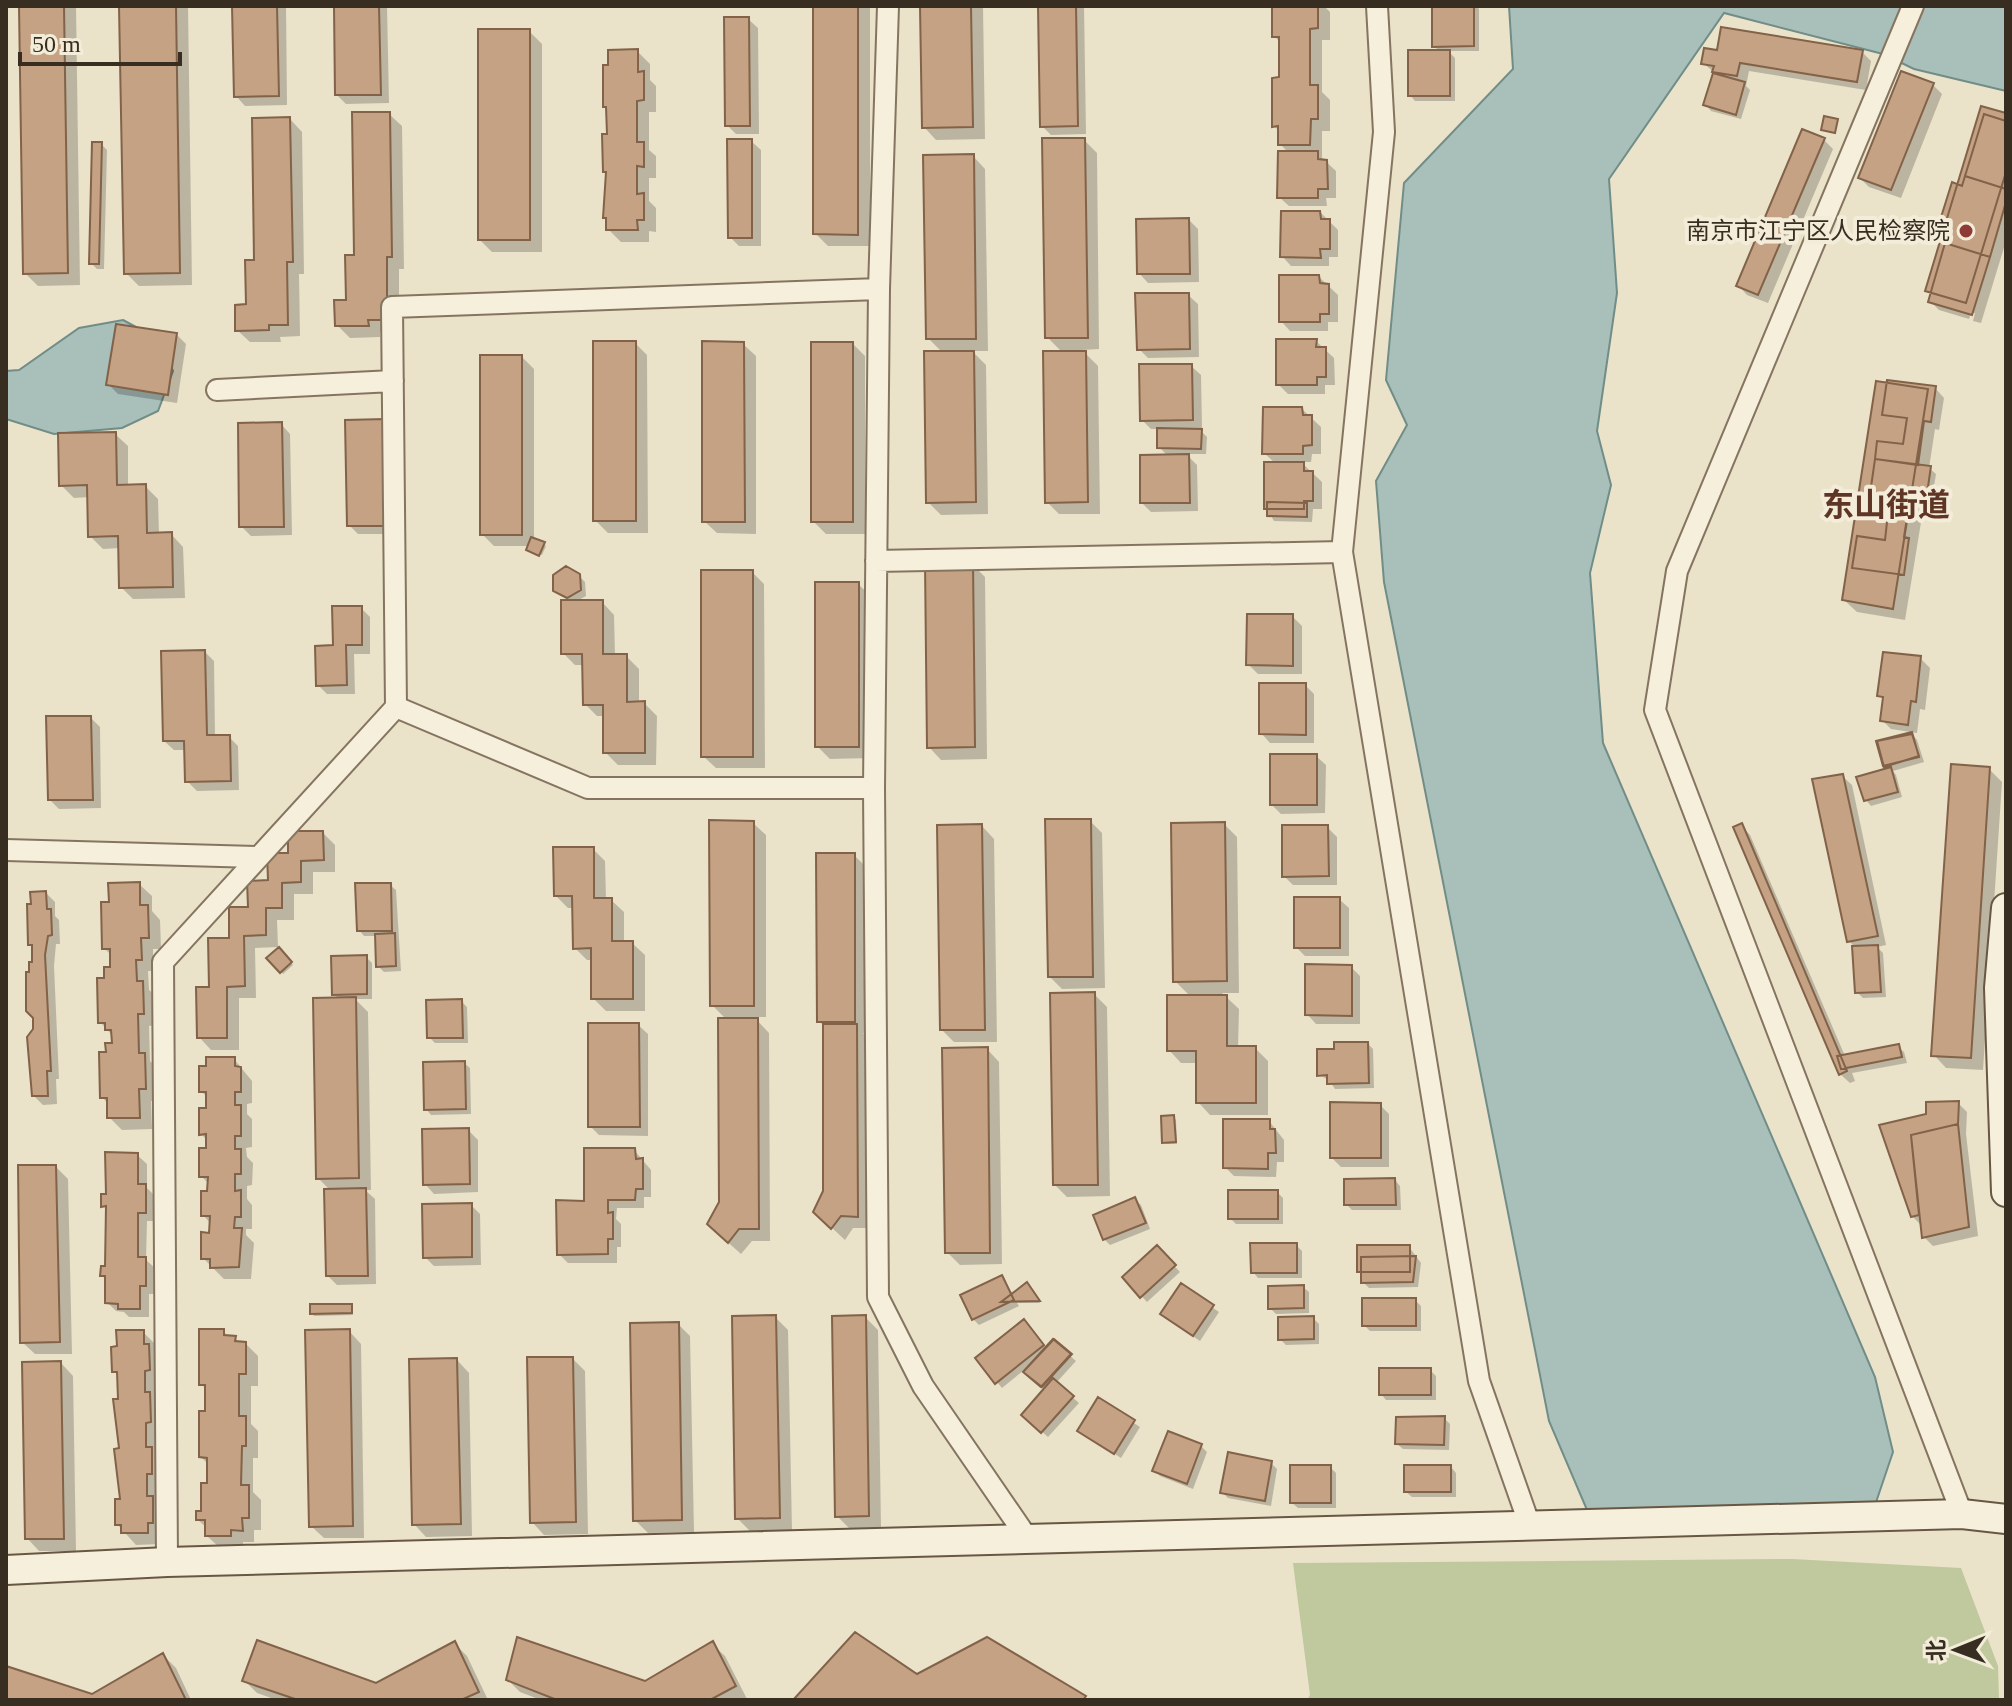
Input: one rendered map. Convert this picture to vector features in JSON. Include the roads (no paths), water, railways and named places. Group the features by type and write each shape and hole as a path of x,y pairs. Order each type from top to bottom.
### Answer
{"street":[{"path":"888,6 879,289 874,788 878,1297 923,1386 1028,1539"},
{"path":"1377,6 1384,132 1342,552 1479,1381 1530,1526"},
{"path":"1913,6 1677,571 1655,710 1962,1514"},
{"path":"167,1562 163,962 396,707 392,307 879,289"},
{"path":"217,390 393,381"},
{"path":"876,561 1342,552"},
{"path":"396,707 588,788 874,788"},
{"path":"6,850 259,857"},
{"path":"2006,908 1999,988 2006,1192"},
{"path":"6,1570 167,1562 1962,1514 2006,1519"}],"water":[{"path":"1509,6 2006,6 2006,91 1914,69 1883,54 1724,13 1609,179 1617,293 1597,431 1611,485 1590,573 1603,743 1875,1377 1893,1452 1871,1517 1593,1524 1549,1421 1384,582 1376,481 1407,425 1386,380 1404,183 1513,69"},
{"path":"123,320 160,340 173,371 158,411 122,428 54,434 6,419 6,371 19,370 79,328"}],"place":[{"name":"南京市江宁区人民检察院","path":"1966,231"}],"district":[{"name":"东山街道","path":"1886,505"}]}
